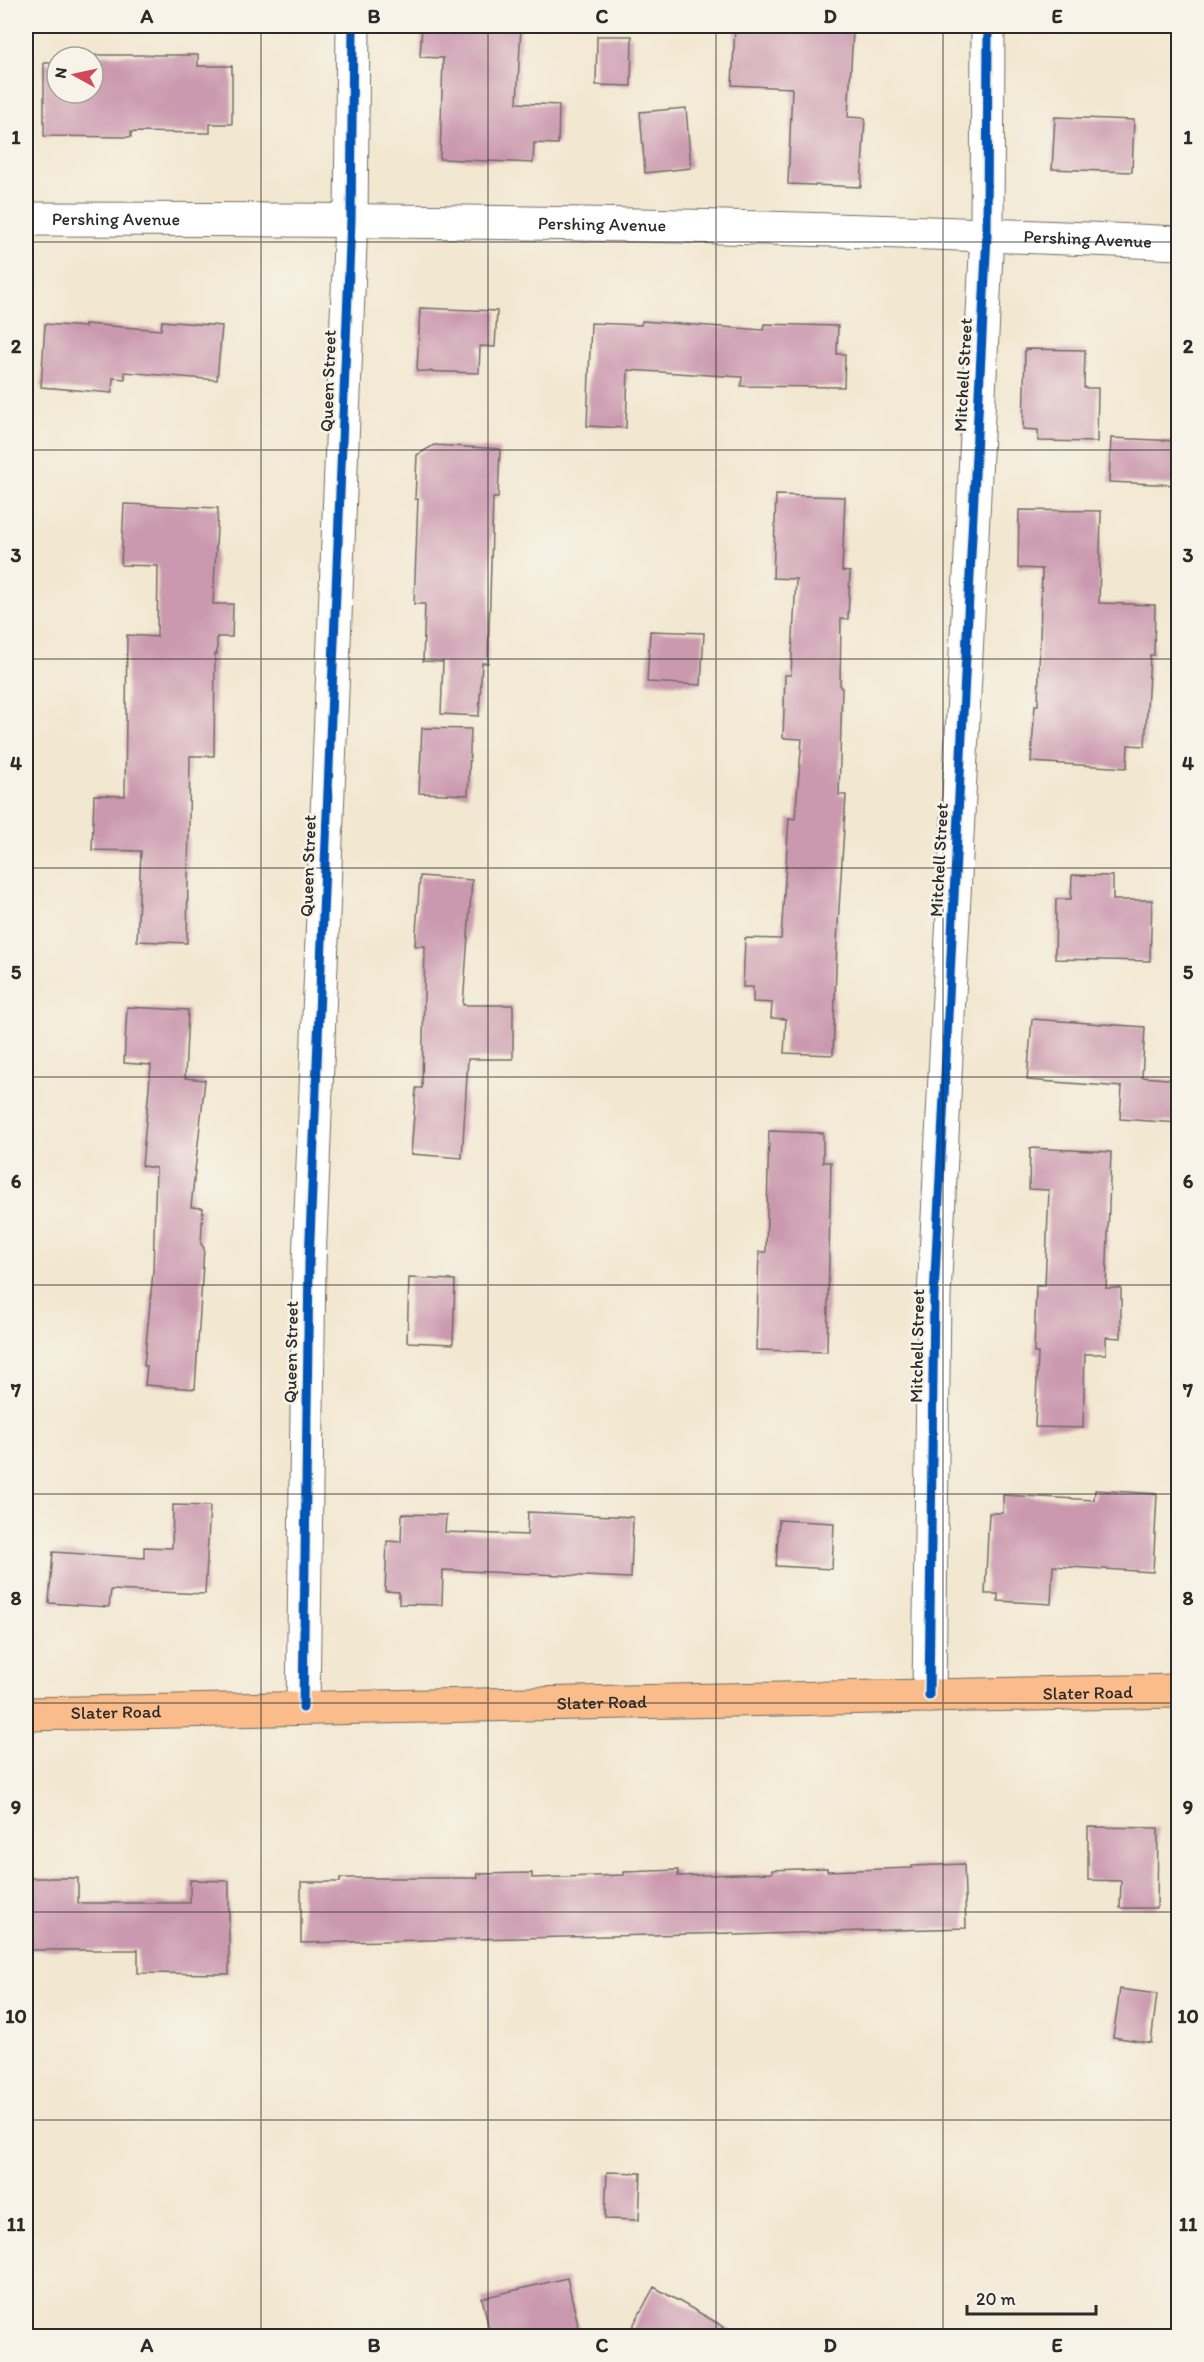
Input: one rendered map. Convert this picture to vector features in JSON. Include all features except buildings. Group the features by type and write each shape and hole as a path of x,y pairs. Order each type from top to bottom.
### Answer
{"main road":[{"name":"Slater Road","path":"26,1714 1179,1691"}],"street":[{"name":"Queen Street","path":"303,1708 309,1263 351,219 353,26"},
{"name":"Mitchell Street","path":"929,1696 934,1297 987,234 988,26"},
{"name":"Pershing Avenue","path":"26,219 351,219 987,234 1179,243"}],"cycle path":[{"path":"303,1708 309,1263 351,219 353,26"},
{"path":"929,1696 934,1297 987,234 988,26"}]}
